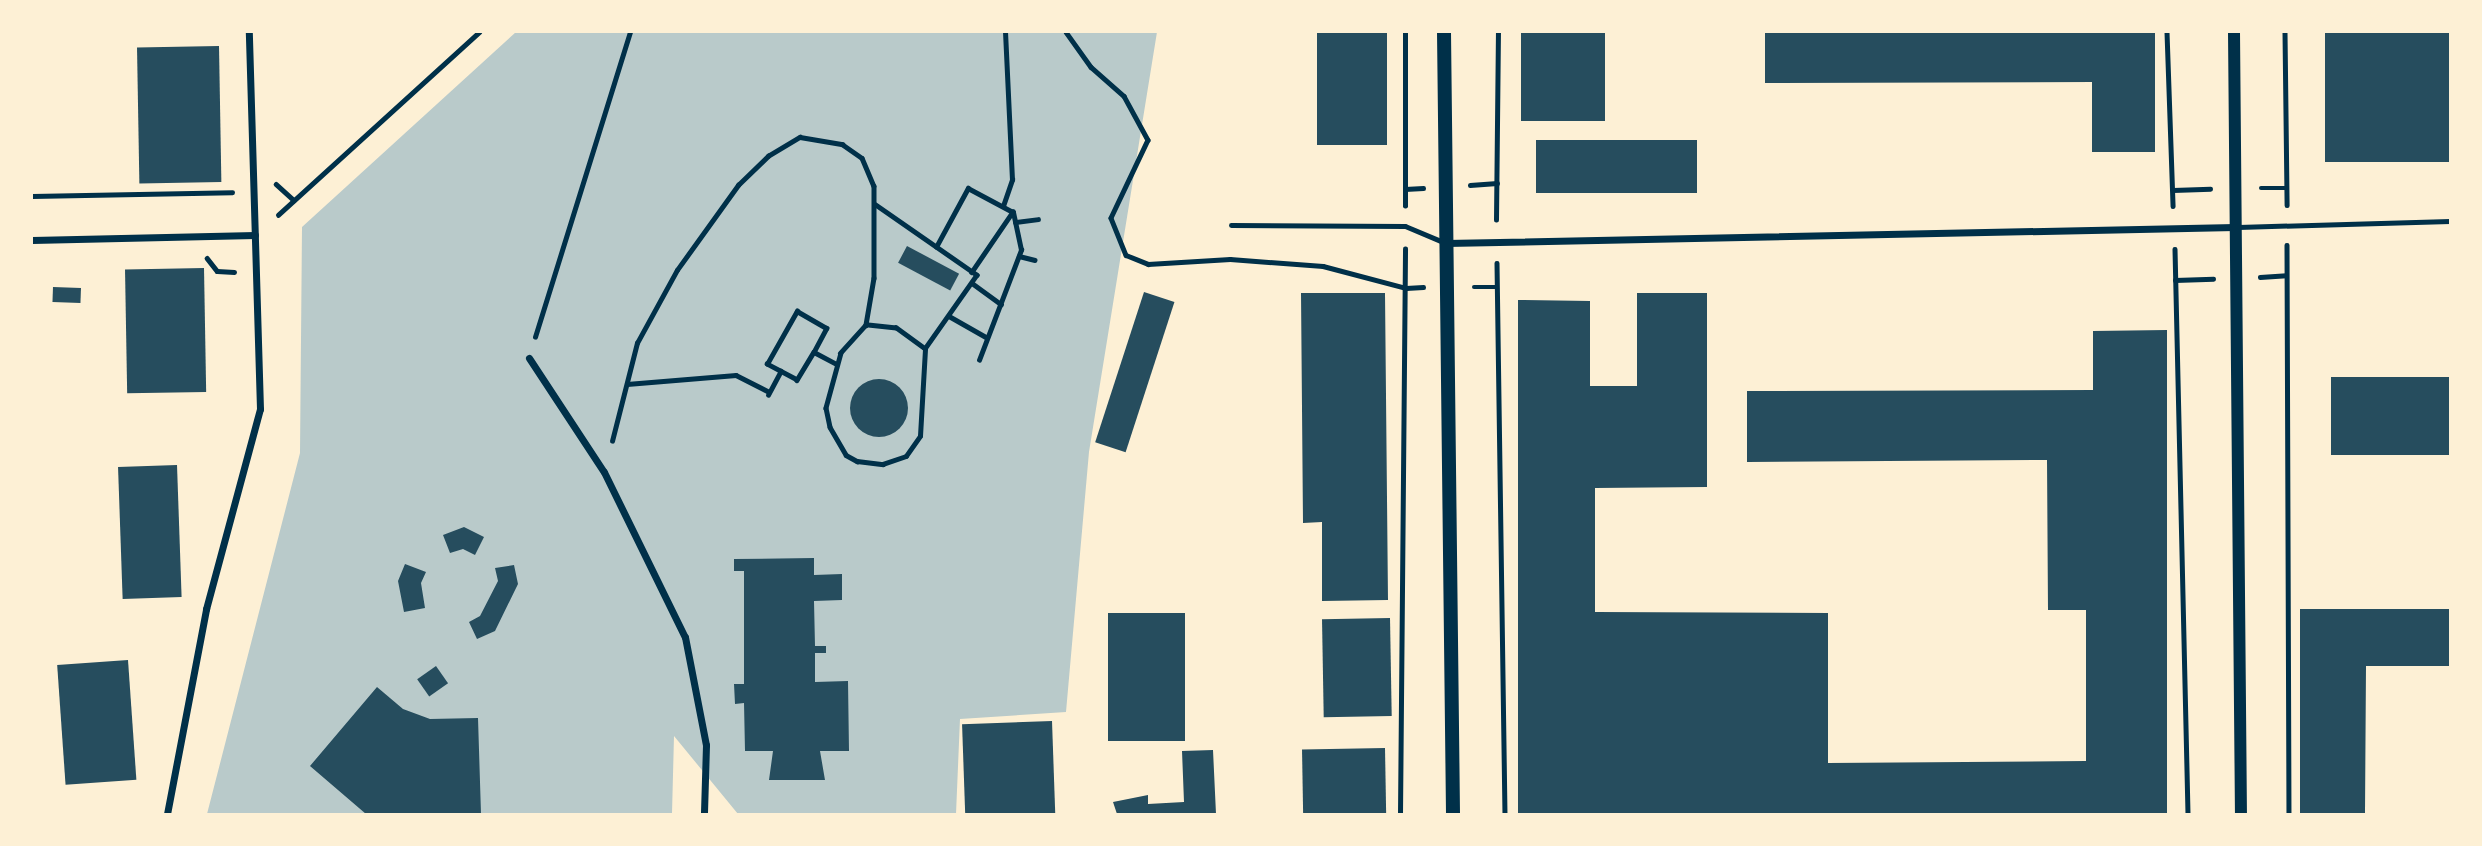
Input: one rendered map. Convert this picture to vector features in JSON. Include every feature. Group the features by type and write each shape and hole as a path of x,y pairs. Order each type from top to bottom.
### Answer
{"main road":[{"path":"1444,32 1453,814"}],"street":[{"path":"167,814 206,609 260,409 249,32"},
{"path":"2234,32 2241,814"},
{"path":"1446,243 2235,227"},
{"path":"32,240 255,236"},
{"path":"529,358 604,472 685,638 706,745 704,814"}],"lane":[{"path":"2235,227 2451,220"},
{"path":"1231,225 1405,226 1446,243"}],"path":[{"path":"255,236 479,32"},
{"path":"529,358 630,32"},
{"path":"1003,206 1012,180 1005,32"},
{"path":"1066,32 1091,67 1124,96 1148,140 1111,218 1126,255 1148,264 1230,259 1323,266 1406,288"},
{"path":"1400,814 1406,288 1405,32"},
{"path":"1498,32 1496,243 1504,814"},
{"path":"2167,32 2188,814"},
{"path":"2286,32 2289,814"},
{"path":"604,472 637,343 677,270 738,186 768,156 800,137 842,144 868,167 874,203 874,278 866,326 841,353 826,408 830,427 846,455 857,461 883,464 906,456 920,436 925,349 977,275 874,203"},
{"path":"32,196 230,195 236,186 278,183 294,200"},
{"path":"936,247 968,188 1013,212 1019,256 985,337 979,360"},
{"path":"972,272 1013,212"},
{"path":"1015,222 1038,219"},
{"path":"1019,256 1035,260"},
{"path":"972,283 1000,304"},
{"path":"797,311 827,328 814,352 797,380 767,364 797,311"},
{"path":"949,316 985,337"},
{"path":"866,326 896,328 925,349"},
{"path":"814,352 838,364"},
{"path":"626,384 736,375 769,394 781,371"}],"shaded area":[{"path":"516,32 1157,32 1089,452 1066,712 960,719 956,814 738,814 674,736 672,814 207,814 300,453 302,227"}],"building":[{"path":"1317,32 1387,32 1387,145 1317,145"},
{"path":"1521,32 1605,32 1605,121 1521,121"},
{"path":"1765,32 2155,32 2155,152 2092,152 2092,82 1765,83"},
{"path":"2325,32 2450,32 2450,162 2325,162"},
{"path":"219,46 221,182 139,183 137,47"},
{"path":"1536,140 1697,140 1697,193 1536,193"},
{"path":"907,246 959,274 950,290 898,263"},
{"path":"204,268 206,392 127,393 125,269"},
{"path":"53,287 81,288 80,303 52,302"},
{"path":"1144,292 1174,302 1126,452 1095,442"},
{"path":"1301,293 1385,293 1388,600 1322,601 1322,522 1303,523"},
{"path":"1637,293 1707,293 1707,487 1595,488 1595,612 1828,613 1828,763 2086,761 2086,610 2048,610 2047,460 1747,462 1747,391 2093,390 2093,331 2167,330 2167,814 1518,814 1518,300 1590,301 1590,386 1637,386"},
{"path":"2331,377 2450,377 2450,455 2331,455"},
{"path":"879,379 890,381 903,392 908,408 906,419 895,432 879,437 868,435 855,424 850,408 852,397 863,384"},
{"path":"177,465 182,597 123,599 118,467"},
{"path":"464,527 484,537 475,555 463,549 450,553 443,535"},
{"path":"814,558 814,575 842,574 842,600 814,601 815,646 826,646 826,653 815,653 815,682 848,681 849,751 820,751 825,780 769,780 773,751 745,751 744,703 735,704 734,684 744,684 744,571 734,571 734,559"},
{"path":"405,564 426,572 421,583 425,608 404,612 398,581"},
{"path":"514,565 518,584 495,631 477,639 469,622 480,616 498,581 495,568"},
{"path":"2300,609 2450,609 2450,666 2366,666 2365,814 2300,814"},
{"path":"1108,613 1185,613 1185,741 1108,741"},
{"path":"1390,618 1392,716 1324,717 1322,619"},
{"path":"128,660 136,780 66,785 57,665"},
{"path":"436,666 448,683 429,696 417,679"},
{"path":"377,687 403,709 430,719 478,718 481,814 366,814 310,766"},
{"path":"1052,721 1055,814 965,814 962,724"},
{"path":"1385,748 1386,814 1303,814 1302,749"},
{"path":"1213,750 1216,814 1117,814 1113,802 1148,795 1148,804 1184,802 1182,751"}]}
